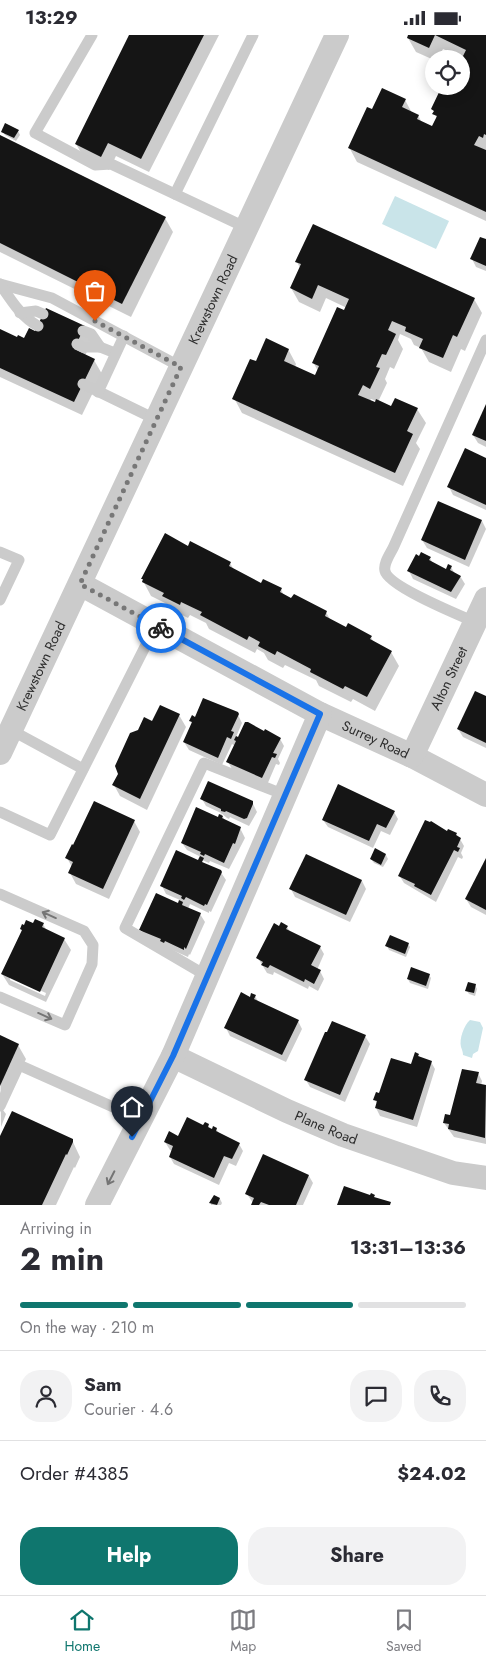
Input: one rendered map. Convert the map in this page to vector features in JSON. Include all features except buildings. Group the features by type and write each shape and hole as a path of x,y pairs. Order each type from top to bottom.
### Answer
{"street":[{"name":"Krewstown Road","path":"0,753 337,35"},
{"name":"Surrey Road","path":"80,584 320,714 412,756 486,795"},
{"name":"Alton Street","path":"412,756 486,599"},
{"path":"97,1205 173,1056 320,714"},
{"name":"Plane Road","path":"173,1056 287,1111 343,1135 453,1173 486,1178"}],"lane":[{"path":"92,35 35,133 95,165 111,164 247,228"},
{"path":"175,194 253,35"},
{"path":"0,284 52,298 181,367"},
{"path":"0,284 20,313 38,326"},
{"path":"20,313 36,311 43,314"},
{"path":"83,331 91,334 100,347"},
{"path":"98,392 124,336"},
{"path":"475,623 390,580 385,572 385,565 486,340"},
{"path":"77,344 83,347 100,347 116,353"},
{"path":"83,384 156,420"},
{"path":"0,551 19,560 0,600"},
{"path":"0,812 50,835 156,625"},
{"path":"10,730 83,769"},
{"path":"207,977 125,928 204,763 285,795"},
{"path":"0,894 84,931 92,945 92,964 65,1025 0,997"},
{"path":"0,1106 19,1065 140,1119"}],"water":[{"path":"395,196 449,221 436,249 382,224"},
{"path":"470,1020 480,1022 483,1028 478,1051 473,1054 472,1058 463,1055 461,1044 462,1032"}],"way so far":[{"path":"95,321 181,367 80,584 161,628"}],"route":[{"path":"132,1137 173,1056 320,714 161,628"}]}
